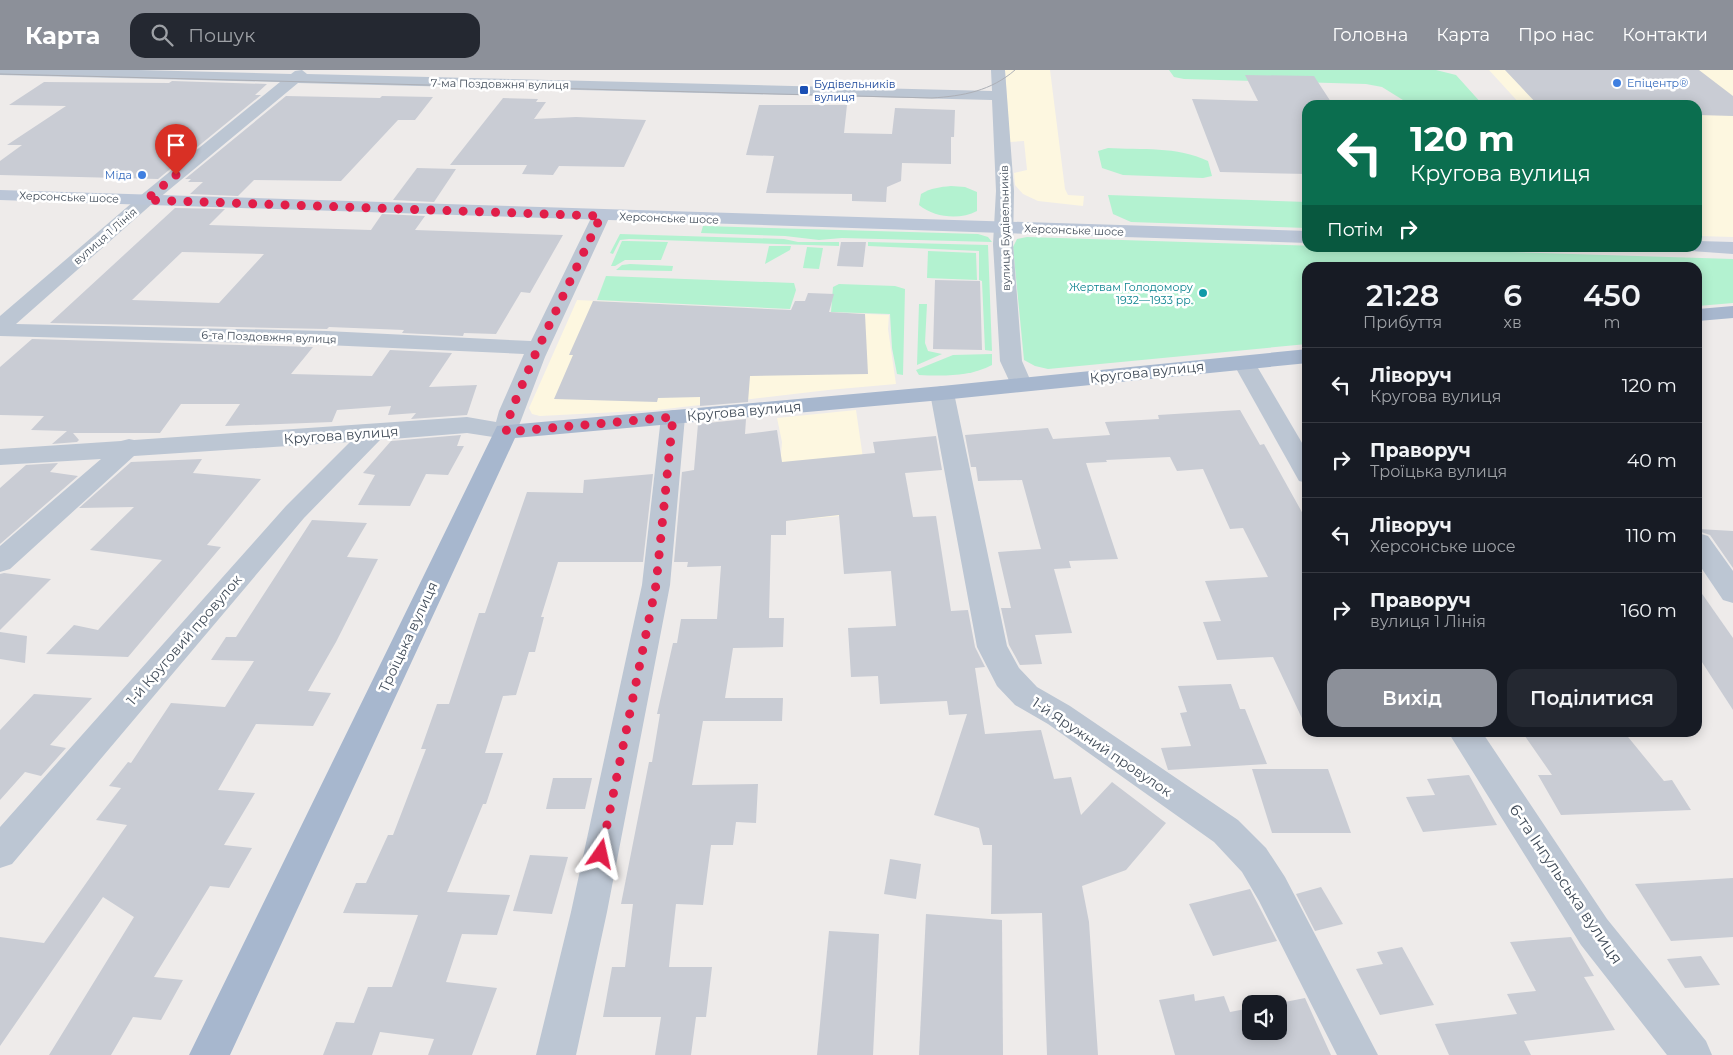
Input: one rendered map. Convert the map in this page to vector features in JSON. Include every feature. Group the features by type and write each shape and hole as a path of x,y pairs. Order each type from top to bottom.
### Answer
{"main road":[{"name":"Херсонське шосе","path":"0,195 601,216 1302,237"},
{"path":"1702,247 1733,248"},
{"path":"1702,315 1733,312"},
{"name":"Кругова вулиця","path":"506,432 942,393 1302,357"},
{"name":"Троїцька вулиця","path":"209,1055 506,432"}],"street":[{"name":"вулиця Будівельників","path":"998,70 1005,228 1003,244 1011,361 1022,384"},
{"name":"7-ма Поздовжня вулиця","path":"0,71 300,74 1000,96"},
{"name":"вулиця 1 Лінія","path":"0,329 146,200 300,74"},
{"name":"Троїцька вулиця","path":"506,432 511,411 538,348 601,216"},
{"name":"6-та Поздовжня вулиця","path":"0,329 326,338 538,348"},
{"path":"1244,363 1302,464"},
{"name":"1-й Яружний провулок","path":"942,393 992,647 1008,677 1026,696 1059,715 1226,830 1254,860 1272,888 1358,1055"},
{"path":"556,1055 589,912 656,585 673,417"},
{"name":"Кругова вулиця","path":"0,457 373,434 467,425 506,432"},
{"name":"1-й Круговий провулок","path":"0,852 295,512 373,434"},
{"path":"0,562 129,448"},
{"path":"1702,548 1733,592"},
{"name":"6-та Інгульська вулиця","path":"1467,737 1594,932 1692,1055"}],"shaded area":[{"path":"1005,70 1050,70 1065,189 1068,195 1084,196 1083,206 1038,201 1023,194 1015,185 1014,173 1027,170 1024,141 1010,142"},
{"path":"1489,70 1733,70 1733,237 1702,236 1702,100 1516,100"},
{"path":"577,300 889,315 888,329 896,384 657,410 540,416 532,414 529,408"},
{"path":"856,410 871,513 786,521 776,516 782,442 777,418"}],"green space":[{"path":"1169,70 1436,70 1456,75 1478,100 1403,100 1382,87 1366,84 1184,79 1174,77"},
{"path":"1108,148 1171,151 1196,156 1208,161 1212,176 1203,178 1123,175 1102,168 1098,151"},
{"path":"951,186 965,187 977,192 977,211 963,216 948,216 932,213 919,205 921,194 928,190"},
{"path":"1108,195 1302,202 1302,228 1131,222 1113,214"},
{"path":"703,226 978,234 988,237 992,242 842,238 819,240 785,236 701,233"},
{"path":"620,234 839,242 839,246 629,239 620,240 613,254 610,253"},
{"path":"1027,237 1302,246 1302,252 1508,252 1733,259 1733,303 1702,306 1702,262 1302,262 1302,344 1048,369 1035,366 1024,360 1013,247 1017,239"},
{"path":"622,241 668,242 661,260 625,260 615,266 611,266"},
{"path":"868,242 988,245 992,351 985,350 982,281 979,280 979,251 868,246"},
{"path":"769,246 791,246 790,250 765,264"},
{"path":"807,247 823,248 819,269 803,268"},
{"path":"928,251 976,253 977,280 927,278"},
{"path":"622,265 673,266 672,271 616,270"},
{"path":"606,276 794,283 796,290 790,309 597,300"},
{"path":"839,284 895,286 905,289 903,375 897,374 892,348 890,314 831,312 833,287"},
{"path":"919,304 927,304 925,343 928,351 942,354 917,365"},
{"path":"992,354 992,365 965,374 919,375 916,370 953,355"}],"building":[{"name":"Епіцентр®","path":"1505,70 1699,70 1733,96 1733,116 1702,115 1702,100 1533,100"},
{"path":"1245,75 1314,76 1330,100 1302,100 1302,174 1220,172 1192,99 1258,101"},
{"path":"172,81 267,84 255,95 261,95 158,179 0,175 0,161 22,145 7,145 66,106 9,105 44,82 169,83"},
{"path":"286,96 433,97 415,120 398,120 341,181 254,180 238,196 190,194 203,182 188,182 191,179 185,179"},
{"path":"503,98 538,99 536,102 546,102 534,119 576,117 646,120 624,167 559,166 553,175 522,174 527,165 450,165"},
{"path":"759,105 847,105 844,133 892,134 895,108 955,110 954,137 951,137 951,164 902,163 901,181 887,187 886,202 852,201 852,194 766,193 774,156 746,155"},
{"path":"417,168 456,169 434,202 393,200"},
{"path":"175,208 225,209 209,225 371,230 382,214 425,216 415,230 563,235 530,293 521,292 496,334 464,333 463,336 402,333 404,330 329,327 327,329 50,323","holes":["182,252 264,254 219,303 132,300"]},
{"path":"841,242 866,242 863,267 837,266"},
{"path":"935,280 980,281 982,350 933,349"},
{"path":"808,293 834,294 829,312 865,314 868,374 750,376 748,402 700,406 700,397 658,398 657,402 554,399 573,355 569,355 593,301 791,310 795,301 805,301"},
{"path":"32,339 313,347 291,374 372,376 390,350 452,353 429,387 477,385 467,415 411,419 416,413 388,415 391,406 337,410 332,422 225,426 240,404 181,404 160,433 73,433 79,440 77,442 52,444 67,431 31,430 44,416 0,415 0,367"},
{"path":"1240,410 1260,445 1264,444 1302,512 1302,718 1273,657 1217,660 1203,622 1221,621 1205,581 1268,577 1243,528 1230,529 1203,469 1177,471 1170,457 1106,460 1107,462 1086,463 1118,559 1069,561 1071,568 1054,569 1072,633 1035,635 1042,664 1020,665 1009,645 1001,608 1011,608 998,552 1041,549 1022,480 978,481 976,467 971,467 965,435 1048,428 1053,439 1110,435 1105,422 1159,419 1158,415"},
{"path":"746,419 745,434 777,430 782,462 875,453 873,442 936,436 942,470 905,473 913,517 936,516 951,611 968,610 975,647 985,667 975,668 985,734 1041,730 1054,779 1071,777 1081,815 1112,782 1166,823 1126,870 1082,886 1089,922 1098,1055 1047,1055 1042,913 991,914 992,845 983,845 979,828 934,815 967,714 949,715 947,701 880,704 878,676 851,677 848,628 896,626 891,571 844,574 839,515 786,521 786,535 771,535 769,618 784,618 783,647 733,648 725,698 783,698 782,721 703,721 692,785 758,784 756,823 736,822 733,845 711,845 703,905 676,904 669,967 712,967 706,1017 696,1017 691,1055 655,1055 661,1017 603,1017 612,967 625,967 633,904 621,904 649,762 652,762 660,714 657,714 673,643 677,643 681,619 717,619 721,566 687,567 688,562 674,562 682,472 694,470 698,424"},
{"path":"461,435 457,446 464,446 448,475 426,474 410,506 358,505 375,475 363,473 391,441"},
{"path":"202,459 193,473 261,479 207,545 221,547 128,657 46,654 74,625 98,630 162,560 90,550 134,507 79,508 131,462"},
{"path":"58,463 50,472 78,476 0,544 0,488 26,465"},
{"path":"653,474 643,562 558,562 541,617 544,617 535,652 529,652 516,695 503,696 485,753 503,753 486,804 483,804 447,892 510,895 497,935 462,934 446,982 497,988 472,1055 428,1055 434,1039 380,1032 372,1055 323,1055 336,1022 354,1023 368,987 392,987 418,915 343,913 356,883 366,883 388,835 393,835 426,749 421,749 437,704 449,704 479,613 485,613 527,492 583,493 584,480"},
{"path":"312,520 367,523 347,557 378,559 336,642 308,691 331,693 313,726 256,724 218,790 255,793 224,845 252,848 229,888 210,886 154,977 183,980 161,1020 133,1017 111,1055 49,1055 134,917 103,897 0,1046 0,937 44,943 127,825 96,820 121,788 109,786 128,762 131,763 171,703 225,707 254,661 211,660 226,637 236,637"},
{"path":"1702,529 1733,531 1733,568 1710,535 1702,532"},
{"path":"0,574 51,579 0,630"},
{"path":"1702,594 1733,638 1733,710 1702,662"},
{"path":"0,632 27,636 25,663 0,659"},
{"path":"1231,684 1240,709 1245,709 1267,764 1168,770 1161,748 1191,746 1180,713 1187,712 1178,686"},
{"path":"34,694 92,698 50,745 66,748 41,776 25,772 0,800 0,730"},
{"path":"1525,737 1628,737 1664,781 1672,780 1691,810 1561,815 1538,775 1552,775"},
{"path":"1252,769 1328,769 1351,833 1272,833"},
{"path":"1469,775 1497,825 1423,832 1406,797 1435,795 1427,779"},
{"path":"553,778 592,778 585,809 546,809"},
{"path":"530,855 568,857 552,914 513,911"},
{"path":"890,859 921,864 916,899 884,894"},
{"path":"1733,878 1733,937 1671,941 1635,884"},
{"path":"1321,887 1343,924 1315,931 1296,894"},
{"path":"1250,889 1277,941 1213,956 1189,904"},
{"path":"926,914 1002,920 1003,1055 919,1055"},
{"path":"829,931 879,934 873,1055 817,1055"},
{"path":"1571,937 1594,976 1584,977 1615,1030 1524,1041 1531,1055 1449,1055 1435,1024 1517,1014 1507,994 1536,991 1510,942"},
{"path":"1402,947 1434,1005 1380,1015 1356,969 1383,964 1377,952"},
{"path":"1701,956 1720,985 1685,988 1667,959"},
{"path":"1194,994 1195,1001 1224,996 1230,1012 1242,1010 1242,1040 1287,1040 1287,1002 1305,998 1331,1055 1175,1055 1159,1000"}],"tram line":[{"path":"0,74 932,98 966,94 986,88 1015,70"}],"place":[{"name":"Епіцентр®","path":"1617,83"},
{"name":"Будівельників вулиця","path":"804,90"},
{"name":"Міда","path":"142,175"},
{"name":"Жертвам Голодомору 1932—1933 рр.","path":"1203,293"}],"route":[{"path":"176,175 146,200 601,216 534,357 511,411 506,432 673,417 656,585 601,854"}]}
